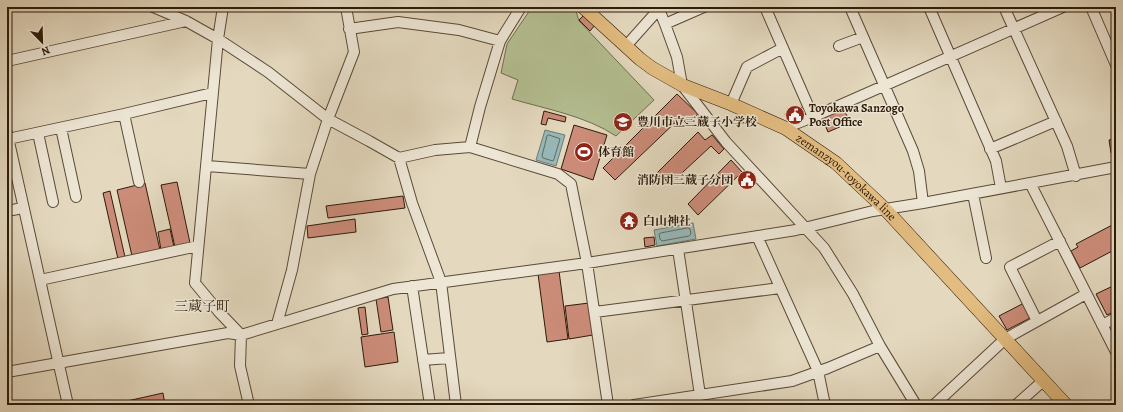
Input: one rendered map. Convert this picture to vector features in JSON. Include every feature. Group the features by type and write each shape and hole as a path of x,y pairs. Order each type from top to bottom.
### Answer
{"main road":[{"name":"zemanzyou-toyokawa line","path":"583,7 652,68 682,85 731,104 785,128 836,163 885,209 1066,405"}],"street":[{"path":"153,7 186,21 218,39 268,72 328,119 399,158 435,150 470,147 558,174 571,184 587,263 608,405"},
{"path":"223,7 212,94 207,166 195,283 219,312 241,335 240,366 248,404"},
{"path":"277,324 292,270 310,174 328,119 354,52 346,7"},
{"path":"470,147 480,107 500,41 521,7"},
{"path":"665,24 704,7"},
{"path":"765,7 813,117"},
{"path":"850,7 913,151 919,171 923,203"},
{"path":"929,7 996,162 1001,188"},
{"path":"1004,7 1067,146 1076,176"},
{"path":"785,128 1063,7"},
{"path":"1091,7 1116,65"},
{"path":"626,46 658,8 677,57 682,85 726,142 806,228 828,254 852,294 880,346 916,405"},
{"path":"7,61 186,21"},
{"path":"349,29 398,22 459,30 500,41"},
{"path":"839,46 863,37"},
{"path":"731,104 747,67 783,48"},
{"path":"68,405 8,136 38,133 212,94"},
{"path":"124,114 139,182"},
{"path":"990,148 1056,121"},
{"path":"61,128 76,197"},
{"path":"38,133 53,202"},
{"path":"399,158 412,203 441,282 456,405"},
{"path":"207,166 310,174"},
{"path":"7,372 228,333 241,335 392,289 587,263 806,228 885,209 1116,168"},
{"path":"1030,183 1116,352"},
{"path":"973,194 986,258"},
{"path":"7,211 23,208"},
{"path":"757,236 818,371 825,405"},
{"path":"1037,321 1010,267 1060,241"},
{"path":"40,280 198,246"},
{"path":"678,249 685,301 703,398"},
{"path":"412,286 430,405"},
{"path":"595,312 780,288"},
{"path":"934,405 1005,339 1086,294"},
{"path":"1102,325 1116,318"},
{"path":"634,405 703,398 792,381 880,346"},
{"path":"423,360 450,358"},
{"path":"1016,405 1044,381"}],"green space":[{"path":"532,7 572,7 576,11 579,21 654,100 616,136 579,118 512,99 518,80 501,73 507,44"}],"water":[{"path":"545,130 565,135 556,166 536,160"},
{"path":"693,223 696,239 657,246 654,230"}],"building":[{"path":"584,15 595,25 590,31 579,20"},
{"path":"677,94 698,114 687,124 681,117 615,180 603,168"},
{"path":"801,107 804,114 789,121 785,114"},
{"path":"843,108 848,118 842,121 844,125 828,132 822,118"},
{"path":"544,111 566,117 565,122 548,118 546,125 541,124"},
{"name":"体育館","path":"574,125 607,135 593,180 561,169"},
{"path":"698,132 705,140 712,135 724,149 719,154 711,146 669,185 657,173"},
{"path":"1116,138 1116,152 1111,153 1109,140"},
{"path":"731,160 742,172 698,215 688,204"},
{"path":"748,175 753,179 746,186 741,181"},
{"path":"177,182 190,243 175,247 161,185"},
{"path":"145,183 160,250 132,256 117,190"},
{"path":"110,191 125,257 118,259 103,193"},
{"path":"403,196 405,208 328,218 326,206"},
{"path":"355,219 356,232 308,238 307,226"},
{"path":"1116,223 1116,249 1080,268 1071,251 1078,247 1076,244"},
{"path":"170,229 174,247 161,250 158,232"},
{"path":"654,237 655,245 645,247 644,238"},
{"path":"559,271 568,339 547,342 538,274"},
{"path":"1115,285 1116,311 1107,315 1096,294"},
{"path":"388,297 393,330 381,332 376,299"},
{"path":"589,303 593,335 569,339 565,306"},
{"path":"1024,303 1032,317 1007,330 999,316"},
{"path":"365,307 368,334 362,335 358,308"},
{"path":"394,332 398,362 365,367 361,337"},
{"path":"163,393 165,405 109,405"}],"place":[{"name":"Toyokawa Sanzogo Post Office","path":"795,115"},
{"name":"豊川市立三蔵子小学校","path":"623,122"},
{"name":"体育館","path":"584,152"},
{"name":"消防団三蔵子分団","path":"747,180"},
{"name":"白山神社","path":"629,221"}],"district":[{"name":"三蔵子町","path":"202,306"}]}
